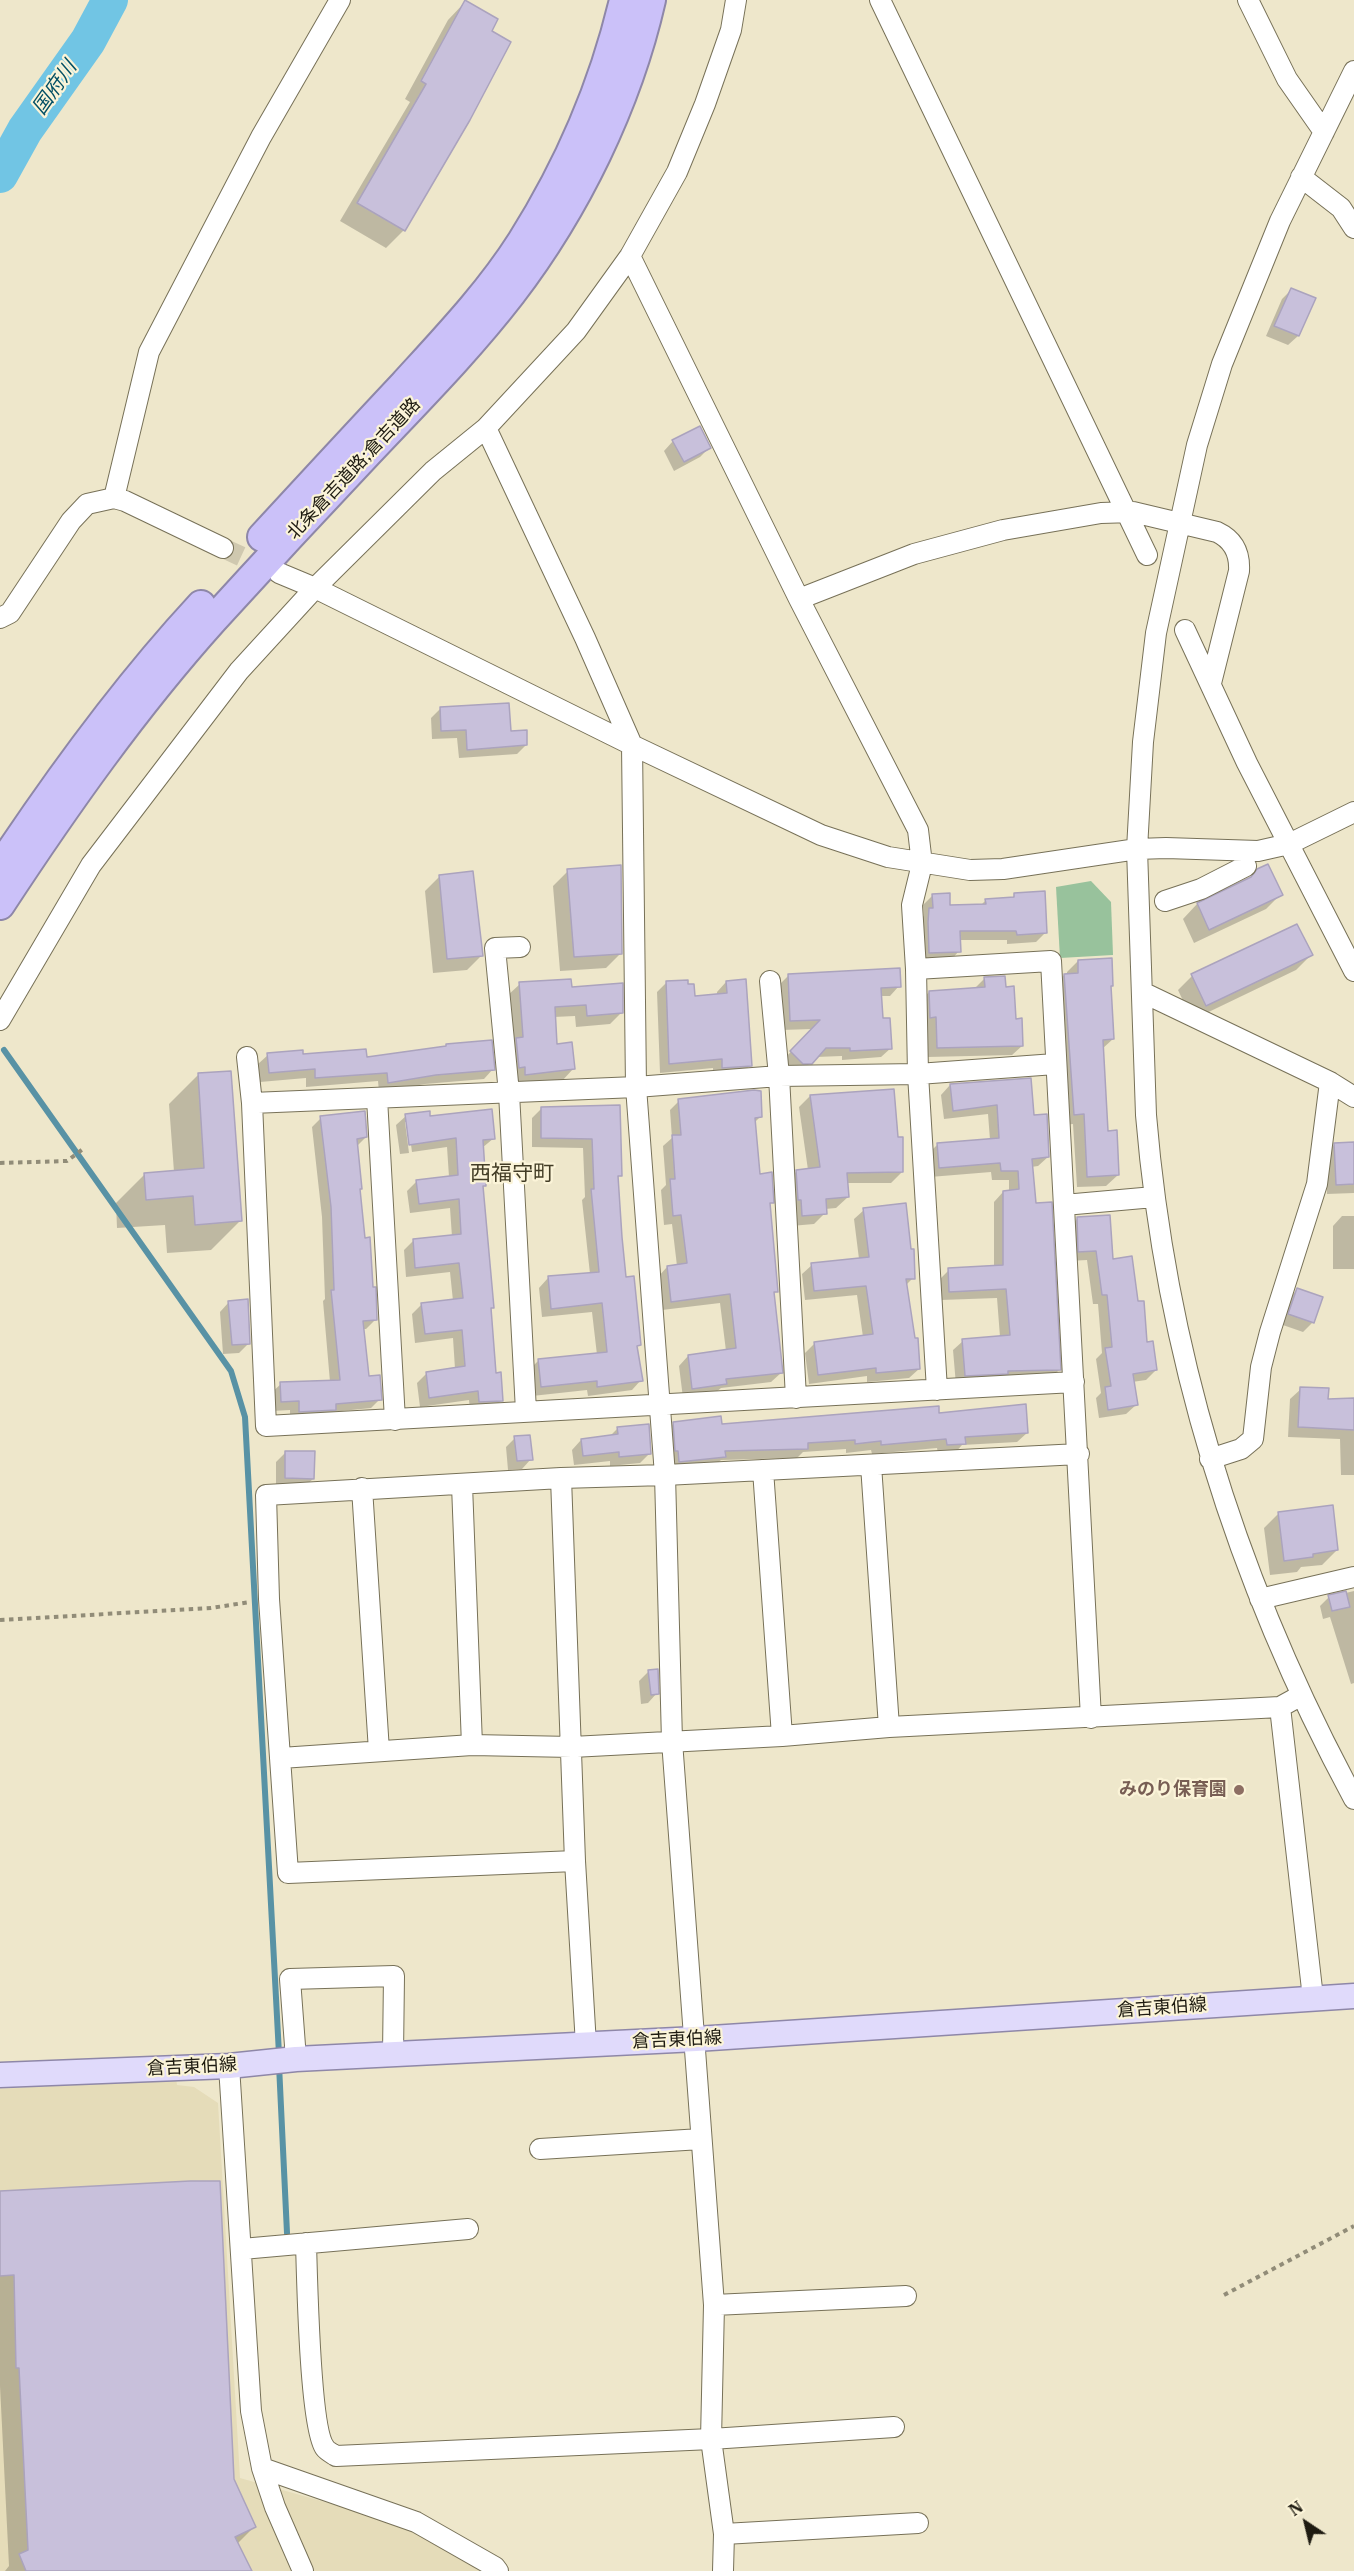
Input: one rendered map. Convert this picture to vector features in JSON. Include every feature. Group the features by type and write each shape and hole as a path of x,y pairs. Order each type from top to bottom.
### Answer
{"highway":[{"name":"北条倉吉道路;倉吉道路","path":"0,867 111,710 196,610 439,345 494,279 521,242 570,154 598,84 624,0"},
{"name":"北条倉吉道路;倉吉道路","path":"0,905 61,812 128,724 210,623 448,369 512,293 563,218 592,164 622,92 651,0"}],"main road":[{"name":"倉吉東伯線","path":"0,2075 229,2066 296,2059 696,2039 1354,1996"}],"street":[{"path":"114,498 148,352 261,137 340,0"},
{"path":"0,1020 91,865 240,671 315,588 433,471 486,428 576,331 630,256 677,172 731,30 736,0"},
{"path":"880,0 1147,555"},
{"path":"1248,0 1287,79 1323,132"},
{"path":"1354,71 1280,221 1222,364 1197,445 1156,633 1143,742 1137,849 1146,1115 1154,1197 1182,1339 1222,1500 1300,1696 1354,1799"},
{"path":"1301,177 1341,208 1354,228"},
{"path":"630,256 799,599 918,830 922,864 912,905 918,1074 937,1390"},
{"path":"486,428 585,638 632,745 636,1087 665,1475 672,1741 696,2039 714,2305 711,2439 724,2534 723,2571"},
{"path":"0,618 10,613 71,521 87,504 114,498 125,501 224,548"},
{"path":"799,599 914,554 960,541 1014,528 1101,513 1126,512 1222,534 1234,547 1239,563 1211,683"},
{"path":"279,573 315,588 632,745 821,835 864,851 922,864 970,870 1003,869 1137,849 1258,851 1289,844 1354,812"},
{"path":"1185,630 1247,763 1354,971"},
{"path":"1165,901 1201,889 1246,866"},
{"path":"520,947 495,948 510,1093 526,1411"},
{"path":"916,969 1051,961 1055,1064 1079,1454 1091,1718"},
{"path":"770,981 779,1076 796,1398"},
{"path":"1142,992 1330,1082 1354,1097"},
{"path":"247,1057 252,1103 266,1426 1074,1382"},
{"path":"252,1103 636,1087 779,1076 918,1074 1055,1064"},
{"path":"1210,1459 1241,1449 1253,1439 1261,1367 1317,1184 1330,1082"},
{"path":"377,1098 395,1419"},
{"path":"1064,1205 1154,1197"},
{"path":"575,1861 288,1873 269,1599 266,1495 362,1488 1079,1454"},
{"path":"871,1465 889,1727"},
{"path":"763,1470 782,1736"},
{"path":"561,1478 575,1861 586,2045"},
{"path":"462,1485 472,1746"},
{"path":"362,1488 379,1751"},
{"path":"1260,1599 1354,1577"},
{"path":"281,1758 472,1746 572,1747 782,1736 889,1727 1280,1707 1300,1696"},
{"path":"1280,1707 1313,1998"},
{"path":"296,2059 290,1979 394,1976 393,2054"},
{"path":"229,2066 251,2412 262,2468 275,2507 303,2571"},
{"path":"540,2149 701,2139"},
{"path":"242,2249 468,2229"},
{"path":"306,2243 318,2431 324,2447 336,2456 711,2439 894,2427"},
{"path":"714,2305 906,2296"},
{"path":"262,2468 416,2522 495,2567 498,2571"},
{"path":"724,2534 918,2523"}],"path":[{"path":"0,1163 68,1161 83,1149"},
{"path":"0,1620 211,1608 269,1599"},
{"path":"1224,2295 1354,2226"}],"shaded area":[{"path":"176,2078 177,2085 194,2087 218,2103 240,2478 392,2521 494,2571 0,2571 0,2089"}],"green space":[{"path":"1091,881 1111,902 1113,955 1060,958 1056,887"}],"building":[{"path":"465,0 498,19 492,31 511,42 470,120 405,231 357,203 426,84 421,81"},
{"path":"1291,288 1316,298 1299,336 1274,326"},
{"path":"700,426 711,448 684,462 672,440"},
{"path":"509,703 511,731 527,730 527,745 467,750 466,730 441,731 440,707"},
{"path":"1268,864 1283,895 1209,930 1197,903 1251,877 1257,869"},
{"path":"621,865 622,954 574,957 567,869"},
{"path":"473,871 483,956 447,959 439,875"},
{"path":"1045,891 1047,933 1017,935 1016,931 960,931 961,952 929,953 928,922 929,908 933,908 932,894 950,893 950,905 986,904 985,899 1014,897 1014,893"},
{"path":"1297,924 1313,955 1206,1006 1191,974"},
{"path":"1112,958 1114,1039 1103,1040 1108,1131 1117,1130 1119,1175 1087,1177 1084,1114 1074,1115 1064,974 1078,973 1078,960"},
{"path":"900,968 901,987 881,988 883,1018 890,1018 892,1049 850,1051 850,1048 826,1048 812,1064 803,1064 790,1051 820,1020 790,1021 788,974"},
{"path":"1005,976 1006,987 1014,986 1016,1019 1022,1018 1023,1046 937,1048 936,1017 930,1018 929,991 985,987 984,977"},
{"path":"571,979 572,987 623,983 623,1013 587,1016 586,1005 555,1007 557,1044 572,1042 575,1069 525,1075 525,1067 519,1068 516,1038 523,1037 519,982"},
{"path":"746,979 752,1066 722,1068 722,1059 669,1064 666,981 688,980 688,984 694,984 695,996 727,993 726,981"},
{"path":"492,1040 495,1070 436,1075 388,1083 387,1073 315,1078 315,1069 269,1073 267,1053 303,1050 303,1054 366,1049 367,1057 446,1046 446,1044"},
{"path":"231,1071 242,1221 195,1225 193,1196 146,1200 144,1173 204,1168 198,1073"},
{"path":"1031,1078 1034,1115 1047,1114 1049,1157 1032,1159 1036,1203 1052,1202 1061,1370 1008,1371 1008,1374 965,1376 962,1339 1010,1335 1006,1289 949,1292 948,1268 1003,1265 1003,1191 1019,1189 1018,1171 1001,1171 1000,1163 939,1168 937,1143 999,1138 997,1105 953,1111 950,1084"},
{"path":"894,1089 898,1137 903,1137 903,1172 847,1173 849,1197 826,1199 827,1214 802,1216 801,1200 798,1200 796,1170 820,1167 810,1095"},
{"path":"761,1091 762,1117 755,1118 760,1174 772,1172 774,1203 770,1203 778,1292 774,1292 783,1373 726,1379 727,1384 692,1389 688,1355 736,1348 730,1294 671,1302 667,1266 687,1263 681,1215 673,1216 670,1179 675,1179 672,1135 681,1135 678,1099"},
{"path":"620,1105 622,1176 618,1176 622,1237 626,1277 634,1276 641,1345 637,1346 643,1381 597,1387 597,1381 541,1387 538,1359 607,1352 602,1303 551,1309 548,1276 599,1272 591,1189 594,1189 592,1139 541,1138 541,1107"},
{"path":"492,1109 495,1139 483,1140 486,1186 483,1186 494,1308 491,1308 496,1373 501,1372 503,1401 479,1402 478,1391 429,1398 426,1372 465,1366 462,1330 425,1334 421,1303 463,1298 459,1263 415,1268 413,1239 461,1234 459,1199 419,1204 416,1180 458,1175 456,1138 409,1145 405,1114 430,1111 430,1116"},
{"path":"365,1111 367,1137 357,1139 365,1238 370,1237 377,1320 363,1321 369,1376 380,1375 382,1400 336,1404 336,1410 299,1412 299,1401 281,1402 280,1382 340,1380 331,1290 334,1290 331,1207 320,1116"},
{"path":"1354,1142 1354,1184 1336,1185 1334,1143"},
{"path":"906,1203 911,1249 914,1249 915,1279 906,1279 915,1338 918,1338 920,1369 876,1373 876,1368 818,1375 814,1342 873,1334 866,1286 814,1291 811,1263 869,1257 863,1208"},
{"path":"1110,1215 1113,1259 1132,1256 1138,1301 1144,1301 1147,1342 1153,1341 1157,1370 1133,1374 1138,1405 1108,1410 1105,1387 1111,1386 1105,1348 1112,1347 1107,1295 1102,1295 1096,1251 1078,1252 1077,1217"},
{"path":"1297,1288 1323,1297 1314,1323 1288,1314"},
{"path":"248,1299 250,1344 232,1345 228,1301"},
{"path":"1300,1387 1329,1388 1328,1399 1354,1398 1354,1430 1298,1427"},
{"path":"1026,1404 1028,1433 965,1437 966,1444 947,1445 946,1439 881,1445 881,1441 855,1444 855,1440 808,1443 808,1449 725,1451 726,1457 679,1462 678,1451 675,1451 673,1422 721,1416 722,1424 939,1406 939,1413"},
{"path":"649,1424 651,1454 619,1457 619,1452 583,1456 581,1439 618,1434 617,1427"},
{"path":"530,1435 533,1460 517,1461 514,1436"},
{"path":"285,1451 315,1451 314,1479 285,1478"},
{"path":"1333,1505 1338,1550 1313,1554 1313,1557 1284,1561 1278,1512"},
{"path":"1346,1591 1350,1607 1332,1611 1328,1595"},
{"path":"658,1669 659,1694 651,1695 648,1670"},
{"path":"220,2181 234,2479 256,2527 235,2537 252,2571 26,2571 19,2554 28,2550 19,2368 16,2368 14,2275 0,2276 0,2191"}],"waterway":[{"name":"国府川","path":"0,175 25,130 88,41 110,0"},
{"path":"4,1050 231,1371 245,1417 279,2054"},
{"path":"279,2065 287,2233"}],"tunnel":[{"path":"223,548 273,571"}],"place":[{"name":"みのり保育園","path":"1239,1790"}],"district":[{"name":"西福守町","path":"512,1174"}]}
